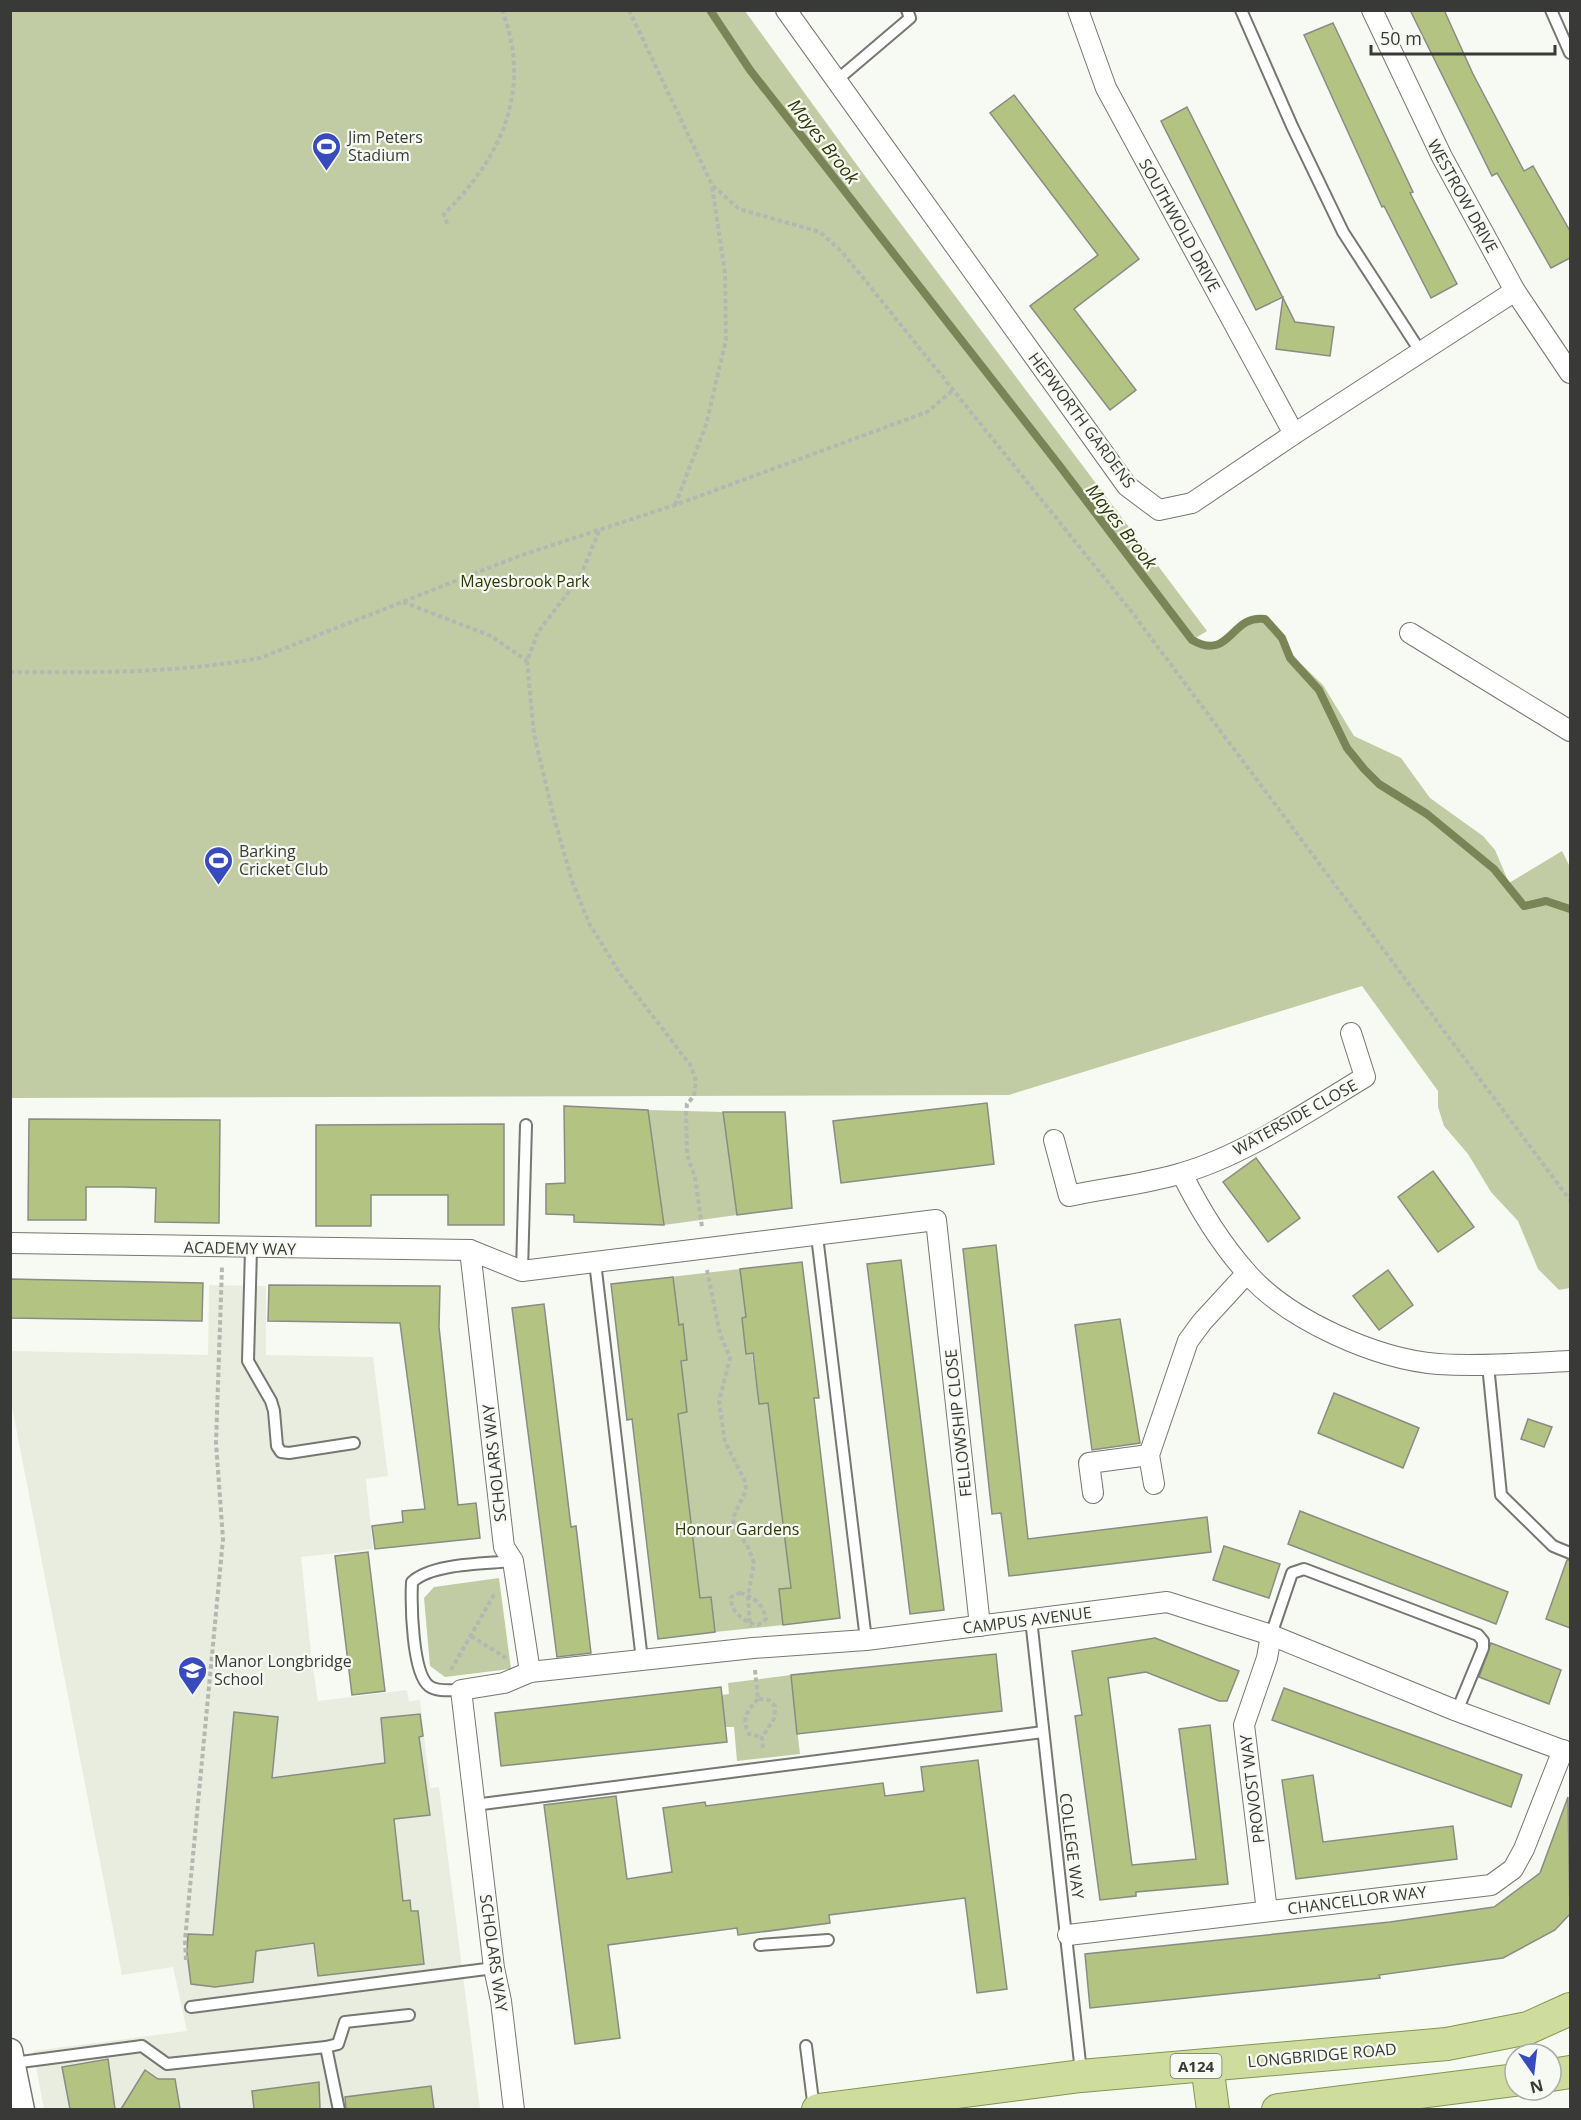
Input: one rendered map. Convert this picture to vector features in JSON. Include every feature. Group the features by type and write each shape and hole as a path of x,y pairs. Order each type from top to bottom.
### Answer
{"main road":[{"name":"LONGBRIDGE ROAD","path":"816,2109 1081,2076 1447,2044 1528,2028 1570,2009"},
{"path":"1207,2065 1213,2109"},
{"path":"1278,2109 1503,2081"}],"street":[{"name":"HEPWORTH GARDENS","path":"786,10 1128,486 1159,510 1192,503 1420,351 1515,291"},
{"name":"SOUTHWOLD DRIVE","path":"1078,10 1106,88 1294,434"},
{"name":"WESTROW DRIVE","path":"1372,10 1419,114 1515,291 1570,373"},
{"path":"1410,633 1570,731"},
{"name":"WATERSIDE CLOSE","path":"1054,1140 1069,1196 1182,1174 1208,1165 1279,1129 1365,1077 1351,1033"},
{"path":"1182,1174 1197,1204 1247,1273 1266,1291 1308,1320 1368,1348 1436,1364 1488,1365 1570,1361"},
{"name":"FELLOWSHIP CLOSE","path":"816,1236 936,1220 980,1626"},
{"path":"470,1250 522,1271 816,1236"},
{"name":"ACADEMY WAY","path":"10,1243 251,1249 470,1250"},
{"name":"SCHOLARS WAY","path":"470,1250 504,1547 513,1561 530,1672"},
{"path":"1154,1484 1149,1455 1188,1341 1202,1322 1247,1273"},
{"path":"1093,1493 1089,1463 1149,1455"},
{"name":"CAMPUS AVENUE","path":"461,1690 504,1683 530,1672 753,1648 866,1640 1167,1602 1271,1635 1457,1711 1567,1751"},
{"name":"PROVOST WAY","path":"1267,1911 1244,1725 1267,1658 1271,1635"},
{"name":"SCHOLARS WAY","path":"461,1690 494,1968 501,2001 514,2109"},
{"name":"CHANCELLOR WAY","path":"1068,1935 1491,1885 1513,1869 1524,1850 1567,1751"},
{"path":"12,2057 22,2109"}],"lane":[{"path":"837,80 910,18 907,10"},
{"path":"1241,10 1292,126 1343,232 1420,351"},
{"path":"1551,10 1570,53"},
{"path":"522,1271 526,1125"},
{"path":"816,1236 866,1640"},
{"path":"251,1249 248,1361 274,1411 277,1446 282,1452 289,1453 354,1443"},
{"path":"595,1263 642,1660"},
{"path":"1488,1365 1501,1495 1553,1546 1570,1553"},
{"path":"461,1690 438,1690 428,1686 419,1670 411,1603 412,1582 420,1574 436,1570 513,1561"},
{"path":"1271,1635 1292,1573 1304,1569 1478,1635 1483,1641 1483,1648 1457,1711"},
{"name":"COLLEGE WAY","path":"1031,1619 1042,1732 1068,1935 1081,2076"},
{"path":"474,1804 765,1769 1042,1732"},
{"path":"760,1946 828,1940"},
{"path":"191,2007 494,1968"},
{"path":"12,2057 142,2046 167,2064 326,2047 338,2044 345,2022 409,2015"},
{"path":"806,2046 816,2109"},
{"path":"326,2047 339,2109"}],"path":[{"path":"447,224 444,214 481,173 494,154 506,126 514,88 514,66 511,40 502,10"},
{"path":"629,10 712,185 725,273 726,340 706,424 675,505"},
{"path":"712,185 739,210 820,232 843,253 1131,611 1570,1200"},
{"path":"10,672 56,673 227,664 260,658 519,556 675,505 927,412 952,391"},
{"path":"599,531 580,577 538,632 527,661 534,734 572,881 589,923 619,972 691,1066 696,1081 694,1096 687,1104 687,1155 695,1177 704,1248 720,1334 730,1358 719,1401 725,1442 746,1481 746,1490 734,1518 734,1528 747,1545 754,1563 748,1595 758,1699 746,1715 744,1724 749,1734 762,1737"},
{"path":"403,602 491,636 527,661"},
{"path":"186,1960 185,1940 223,1539 216,1443 222,1264"},
{"path":"438,1690 513,1561"},
{"path":"740,1593 748,1595 764,1610 766,1619 758,1625 749,1623 730,1605 731,1597 740,1593"},
{"path":"471,1636 530,1672"},
{"path":"758,1699 769,1700 776,1706 774,1719 762,1737 765,1769"}],"shaded area":[{"name":"Manor Longbridge School","path":"209,1285 266,1286 266,1355 373,1357 388,1476 366,1479 373,1549 301,1557 311,1654 318,1701 407,1690 409,1701 420,1700 430,1788 439,1787 480,2109 44,2109 33,2051 187,2031 173,1967 122,1975 11,1402 10,1351 208,1355"}],"green space":[{"name":"Mayesbrook Park","path":"10,11 745,11 862,172 1207,631 1194,639 1205,644 1213,644 1243,621 1253,616 1264,615 1282,634 1295,658 1323,685 1354,736 1401,758 1430,798 1483,836 1495,850 1509,883 1562,851 1570,867 1570,1288 1559,1290 1538,1269 1518,1221 1491,1192 1468,1154 1444,1126 1438,1107 1438,1091 1362,986 1009,1095 11,1098"},
{"path":"648,1110 723,1112 737,1215 664,1225"},
{"name":"Honour Gardens","path":"740,1269 759,1404 768,1403 791,1588 779,1590 783,1625 715,1632 711,1597 700,1598 678,1414 681,1361 687,1359 683,1325 679,1325 670,1277"},
{"path":"499,1578 511,1669 445,1677 430,1666 424,1598 434,1587"},
{"path":"791,1675 800,1754 737,1761 734,1727 725,1727 722,1695 729,1694 728,1683"}],"building":[{"path":"1410,10 1444,10 1473,74 1524,171 1533,166 1570,231 1570,258 1551,268 1497,173 1492,176"},
{"path":"1333,23 1413,192 1410,193 1457,284 1431,298 1384,206 1382,207 1304,35"},
{"path":"1014,95 1139,259 1074,309 1136,390 1110,410 1030,306 1098,255 990,113"},
{"path":"1187,107 1283,297 1256,310 1161,121"},
{"path":"1283,298 1295,322 1334,327 1330,356 1276,349"},
{"path":"987,1103 994,1164 841,1183 833,1121"},
{"path":"564,1106 648,1110 664,1225 574,1222 574,1215 546,1214 546,1184 565,1183"},
{"path":"723,1112 785,1112 792,1208 737,1215"},
{"path":"29,1119 220,1120 219,1223 155,1222 156,1188 123,1187 86,1187 86,1220 28,1220"},
{"path":"504,1124 504,1225 448,1225 448,1195 371,1195 371,1226 316,1226 316,1125"},
{"path":"1256,1158 1300,1218 1268,1242 1223,1182"},
{"path":"1433,1171 1474,1227 1438,1252 1398,1197"},
{"path":"996,1245 1028,1539 1207,1517 1211,1552 1009,1576 1001,1513 992,1514 963,1249"},
{"path":"901,1260 944,1610 910,1614 867,1264"},
{"path":"802,1262 819,1398 814,1398 840,1618 783,1625 779,1589 791,1588 768,1403 759,1404 753,1353 746,1354 742,1318 746,1317 740,1269"},
{"path":"1388,1270 1413,1305 1379,1330 1353,1296"},
{"path":"673,1277 679,1325 683,1324 687,1360 681,1361 687,1412 678,1414 700,1598 711,1597 715,1632 658,1639 632,1419 627,1420 611,1284"},
{"path":"10,1279 203,1283 202,1321 10,1318"},
{"path":"269,1285 440,1286 439,1327 458,1505 476,1503 480,1538 375,1549 372,1526 403,1522 402,1511 425,1509 400,1323 268,1321"},
{"path":"544,1304 571,1527 576,1526 591,1653 557,1657 512,1308"},
{"path":"1120,1319 1140,1443 1092,1450 1075,1325"},
{"path":"1334,1393 1419,1428 1403,1468 1318,1433"},
{"path":"1528,1419 1552,1427 1544,1447 1521,1439"},
{"path":"1300,1511 1508,1592 1496,1624 1288,1544"},
{"path":"1224,1546 1280,1564 1269,1598 1213,1580"},
{"path":"368,1552 385,1691 352,1695 335,1556"},
{"path":"1567,1560 1570,1560 1570,1628 1546,1619"},
{"path":"1155,1638 1239,1671 1227,1701 1219,1701 1146,1672 1108,1678 1132,1865 1196,1859 1179,1729 1210,1725 1228,1884 1136,1892 1136,1896 1100,1900 1075,1716 1082,1715 1072,1651"},
{"path":"1491,1643 1561,1670 1549,1704 1479,1677"},
{"path":"996,1654 1002,1711 797,1734 791,1675"},
{"path":"721,1687 727,1742 501,1766 495,1713"},
{"path":"1284,1688 1522,1775 1511,1807 1272,1720"},
{"path":"234,1712 278,1717 272,1778 385,1763 381,1718 420,1714 423,1736 419,1737 430,1815 394,1819 403,1901 410,1900 411,1911 418,1911 424,1964 318,1976 314,1943 256,1951 253,1982 215,1987 191,1984 187,1953 188,1934 213,1935"},
{"path":"978,1760 1007,1989 977,1993 965,1898 829,1915 830,1923 738,1935 737,1928 608,1945 620,2038 575,2044 544,1805 616,1796 627,1879 672,1872 663,1808 705,1802 706,1806 883,1783 885,1796 924,1791 921,1767"},
{"path":"1313,1775 1323,1842 1453,1826 1457,1859 1296,1879 1282,1780"},
{"path":"1568,1797 1570,1914 1555,1930 1503,1958 1379,1975 1380,1978 1090,2008 1085,1954 1390,1922 1494,1907 1540,1873"},
{"path":"108,2059 115,2109 70,2109 62,2067"},
{"path":"145,2070 158,2079 175,2079 180,2109 121,2109"},
{"path":"319,2082 320,2109 254,2109 252,2091"},
{"path":"431,2086 434,2109 346,2109 345,2097"}],"waterway":[{"name":"Mayes Brook","path":"710,10 750,70 1059,465 1192,640 1205,645 1215,645 1223,642 1244,623 1253,619 1265,619 1282,638 1290,658 1319,690 1347,748 1379,784 1427,814 1494,869 1524,906 1546,901 1570,909"}],"place":[{"name":"Jim Peters Stadium","path":"327,172"},
{"name":"Barking Cricket Club","path":"218,886"},
{"name":"Manor Longbridge School","path":"193,1696"}]}
